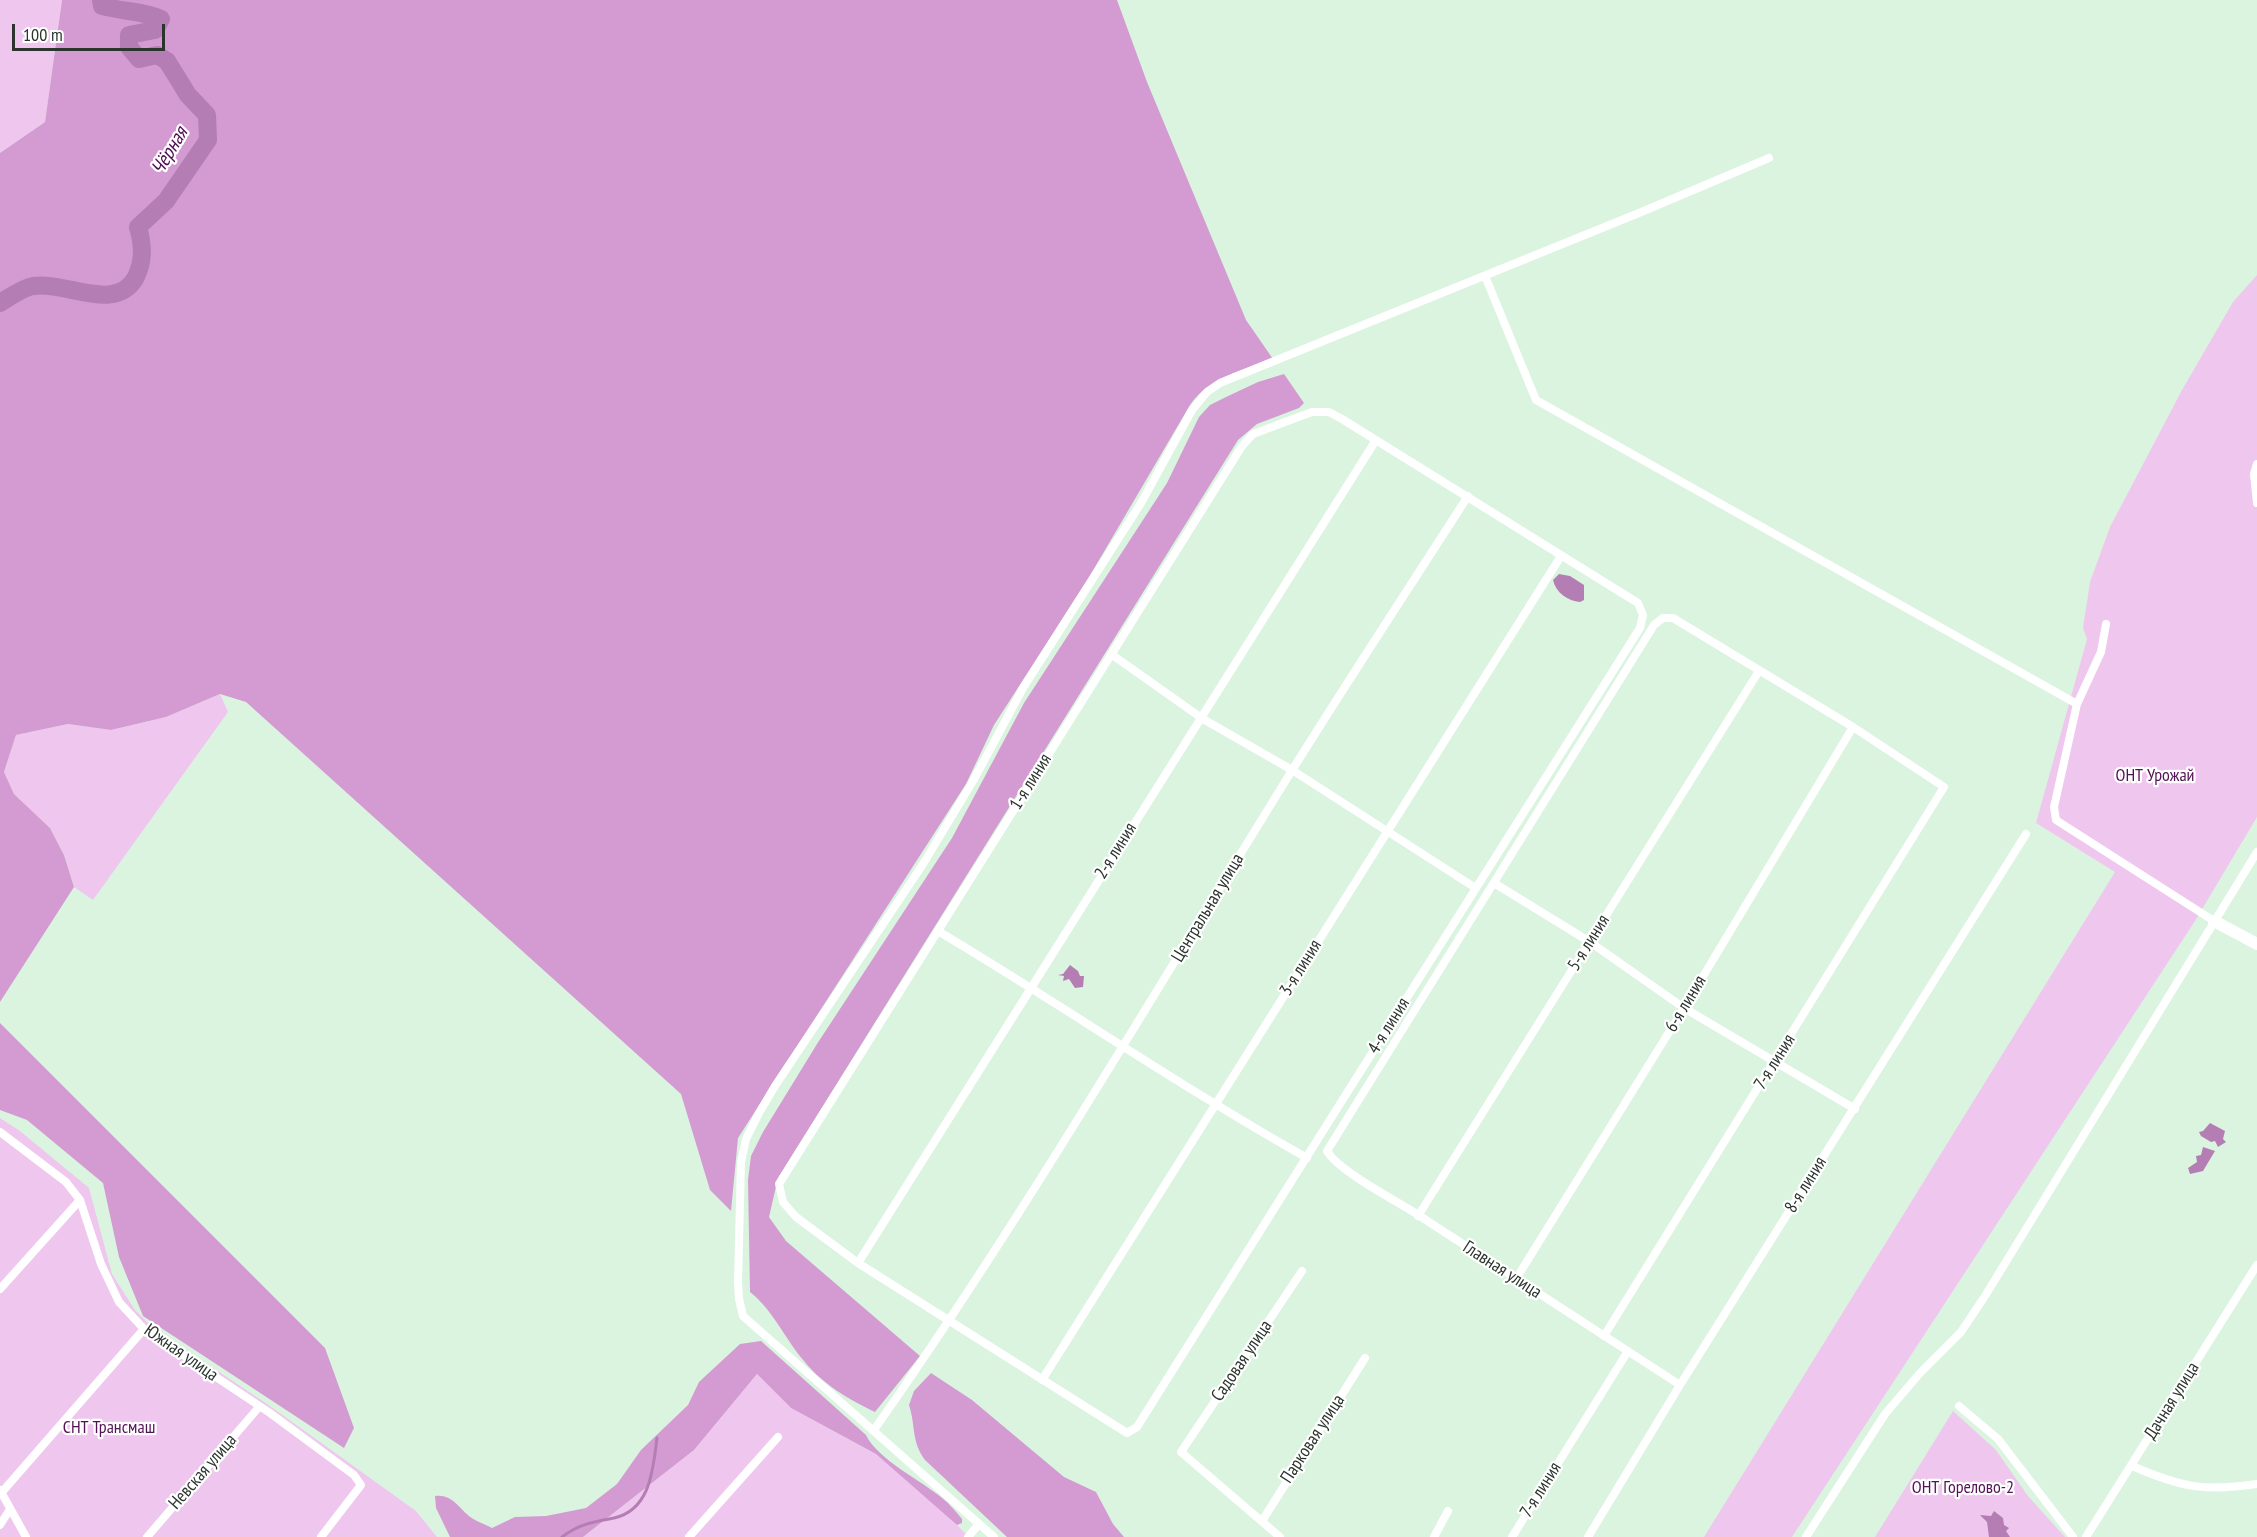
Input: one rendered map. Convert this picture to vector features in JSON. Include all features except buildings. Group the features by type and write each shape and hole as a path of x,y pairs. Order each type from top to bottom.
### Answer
{"street":[{"path":"994,1537 743,1316 739,1299 739,1184 746,1139 759,1113 923,864 1023,688 1141,503 1192,410 1207,392 1220,383 1769,158"},
{"path":"1485,276 1536,400 2077,704"},
{"name":"1-я линия","path":"858,1263 796,1217 783,1202 779,1184 1111,654 1242,446 1253,434 1312,412 1329,412 1376,440"},
{"path":"1376,440 1561,556"},
{"name":"2-я линия","path":"858,1263 1132,825 1203,719 1376,440"},
{"path":"2257,464 2254,474 2257,503"},
{"name":"Центральная улица","path":"874,1430 949,1320 1123,1048 1292,770 1468,496"},
{"name":"4-я линия","path":"1042,1380 1127,1433 1137,1427 1307,1158 1474,887 1640,628 1643,615 1638,603 1561,556"},
{"name":"3-я линия","path":"1042,1380 1561,556"},
{"path":"1853,727 1673,618 1663,618 1654,625 1494,882 1590,942 1684,1008 1855,1109"},
{"path":"2106,624 2101,652 2077,704 2054,807 2056,820 2214,921 2257,944"},
{"path":"1111,654 1203,719 1292,770 1474,887"},
{"name":"5-я линия","path":"1418,1216 1759,670"},
{"name":"7-я линия","path":"1604,1336 1944,787 1853,727"},
{"name":"6-я линия","path":"1516,1279 1684,1008 1853,727"},
{"name":"8-я линия","path":"1588,1537 1680,1385 2026,834"},
{"path":"1806,1537 1885,1414 1967,1323 2257,852"},
{"name":"Главная улица","path":"1494,882 1327,1151 1332,1160 1680,1385"},
{"path":"938,931 1031,986 1214,1106 1307,1158"},
{"name":"Южная улица","path":"0,1132 66,1182 80,1200 101,1264 119,1302 144,1329 260,1407 354,1475 361,1485 321,1537"},
{"path":"0,1289 80,1200"},
{"path":"858,1263 1042,1380"},
{"name":"Дачная улица","path":"2086,1537 2257,1265"},
{"name":"Садовая улица","path":"1262,1521 1181,1452 1302,1271"},
{"path":"26,1537 1,1491 144,1329"},
{"name":"7-я линия","path":"1512,1537 1628,1351"},
{"name":"Парковая улица","path":"1262,1521 1365,1358"},
{"path":"1959,1406 1998,1439 2073,1537"},
{"name":"Невская улица","path":"147,1537 260,1407"},
{"path":"688,1537 778,1437"},
{"path":"2132,1466 2183,1486 2231,1488 2257,1484"},
{"path":"0,1525 10,1509"},
{"path":"1434,1537 1448,1511"},
{"path":"1262,1521 1280,1537"},
{"path":"968,1537 979,1524"}],"green space":[{"path":"0,0 62,0 45,122 0,153"},
{"name":"ОНТ Урожай","path":"2257,275 2257,817 2195,921 1792,1537 1704,1537 2115,872 2036,823 2087,639 2083,628 2090,582 2110,527 2182,390 2233,302"},
{"path":"220,694 228,712 93,900 74,887 64,855 50,828 14,794 4,772 16,735 68,724 111,730 166,717"},
{"name":"СНТ Трансмаш","path":"0,1118 20,1131 89,1188 112,1274 135,1310 152,1327 267,1404 416,1511 437,1537 0,1537"},
{"path":"757,1374 791,1408 876,1454 939,1507 969,1537 583,1537 694,1450"},
{"name":"ОНТ Горелово-2","path":"1953,1411 1996,1450 2028,1496 2065,1537 1875,1537"}],"shaded area":[{"path":"62,0 1117,0 1147,82 1246,320 1273,359 1217,381 1198,395 1190,405 1088,579 994,725 966,784 738,1138 731,1211 710,1190 681,1094 246,702 220,694 166,717 111,730 68,724 16,735 4,772 14,794 50,828 64,855 74,887 0,1002 0,153 45,122"},
{"path":"1284,374 1304,403 1299,408 1257,424 1238,440 778,1178 769,1217 786,1241 920,1356 875,1412 846,1397 819,1377 797,1352 765,1307 750,1292 748,1180 751,1156 763,1132 817,1044 952,838 1024,703 1167,483 1199,417 1210,405 1258,382"},
{"path":"1559,574 1570,576 1584,585 1584,600 1580,602 1571,600 1560,592 1553,580"},
{"path":"1070,965 1078,971 1080,976 1084,976 1083,987 1075,988 1069,979 1063,981 1064,976 1058,975 1063,974"},
{"path":"0,1023 325,1348 354,1428 344,1448 143,1316 119,1257 103,1183 27,1120 0,1110"},
{"path":"2210,1123 2225,1131 2223,1139 2226,1142 2218,1147 2215,1141 2211,1142 2199,1132"},
{"path":"2203,1147 2215,1151 2203,1171 2190,1174 2188,1168 2197,1162 2196,1156 2201,1155"},
{"path":"761,1341 866,1435 880,1453 945,1500 962,1519 962,1523 957,1525 876,1454 791,1408 757,1374 694,1450 583,1537 450,1537 436,1508 435,1496 450,1499 471,1518 492,1528 515,1517 546,1516 586,1508 617,1484 641,1450 688,1405 699,1382 740,1344"},
{"path":"931,1373 972,1400 1064,1477 1096,1492 1113,1524 1124,1537 1007,1537 925,1460 921,1453 909,1405 914,1391"},
{"path":"1994,1511 2003,1518 2004,1525 2009,1528 2006,1531 2010,1537 1989,1537 1987,1522 1980,1515 1991,1516"}],"waterway":[{"name":"Чёрная","path":"0,303 33,286 104,295 127,288 136,277 140,265 142,246 138,227 166,201 208,140 207,115 188,95 167,61 157,55 139,59 129,47 129,35 155,30 161,19 102,6 101,0"},
{"path":"562,1537 580,1526 614,1518 636,1506 648,1486 657,1438"}]}
